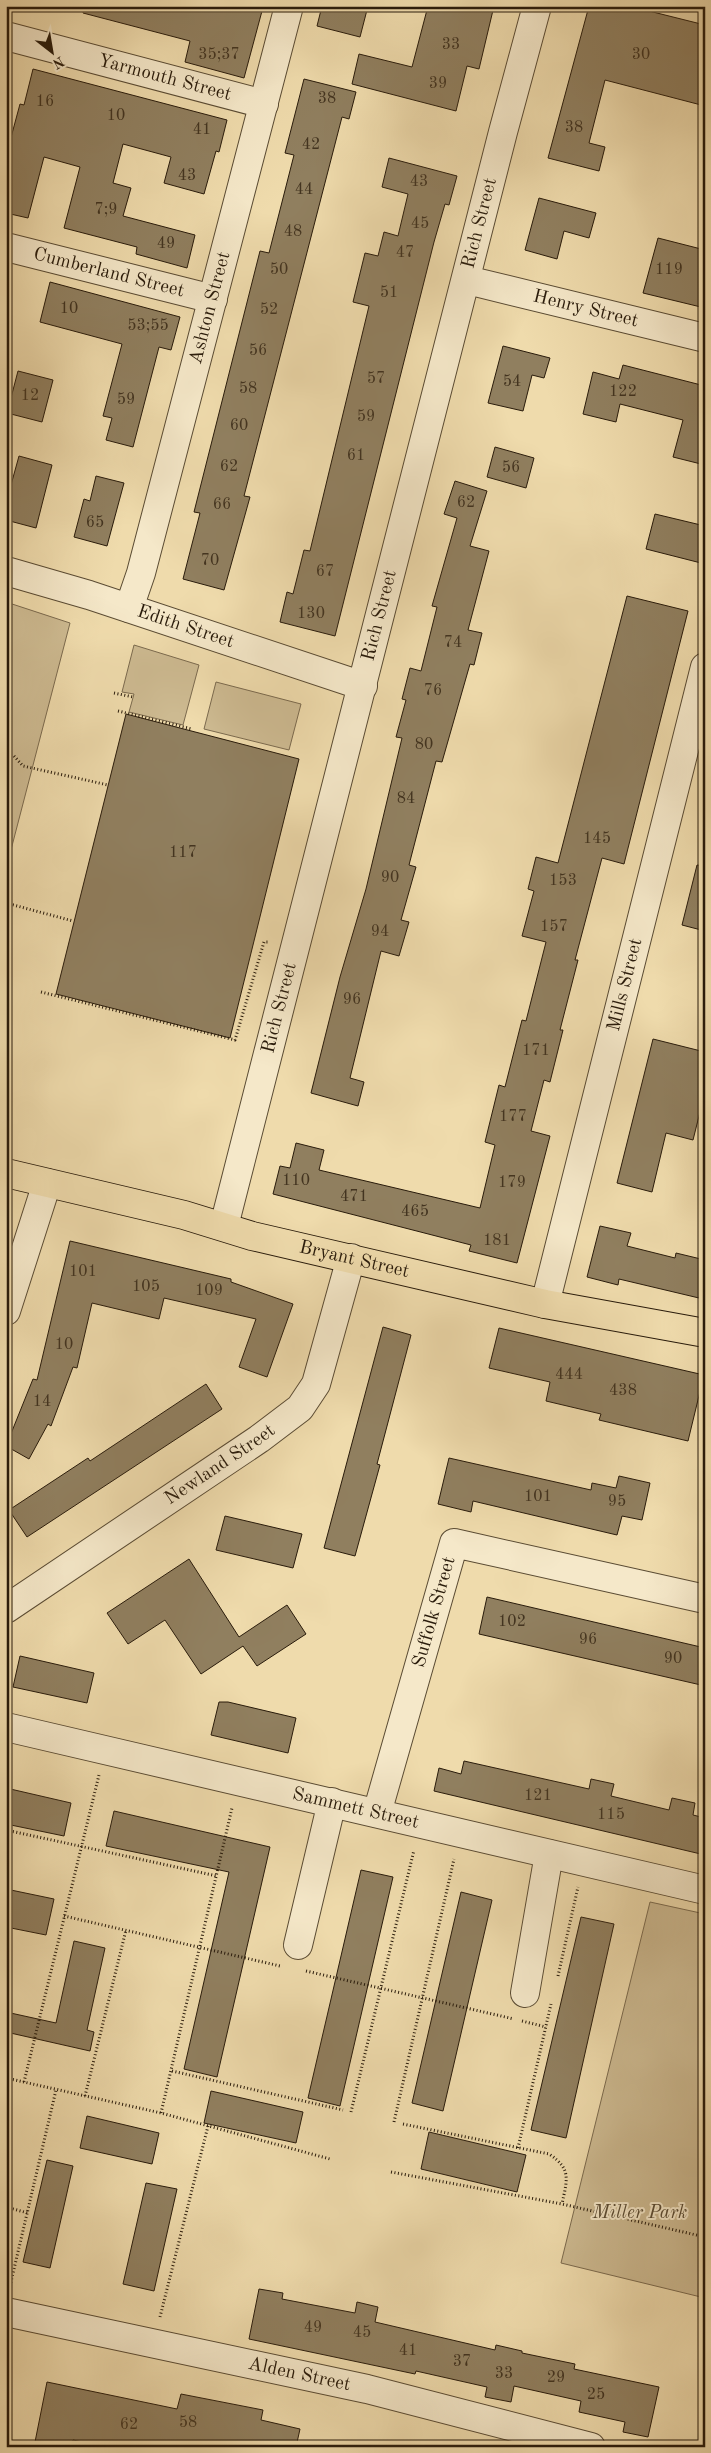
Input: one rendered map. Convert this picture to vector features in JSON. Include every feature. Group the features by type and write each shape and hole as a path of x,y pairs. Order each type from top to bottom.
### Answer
{"main road":[{"name":"Bryant Street","path":"6,1173 224,1226 252,1236 545,1304 705,1333"}],"street":[{"name":"Ashton Street","path":"129,608 141,573 289,6"},
{"name":"Rich Street","path":"224,1226 537,6"},
{"name":"Yarmouth Street","path":"6,36 264,104"},
{"name":"Cumberland Street","path":"6,247 213,298"},
{"name":"Henry Street","path":"466,280 705,338"},
{"name":"Edith Street","path":"6,571 129,608 363,686"},
{"name":"Mills Street","path":"545,1304 705,667"},
{"path":"6,1311 48,1183"},
{"name":"Newland Street","path":"6,1609 244,1450 300,1408 316,1384 351,1258"},
{"name":"Suffolk Street","path":"377,1813 454,1543 705,1599"},
{"name":"Sammett Street","path":"6,1727 705,1890"},
{"path":"298,1945 332,1802"},
{"path":"525,1993 550,1854"},
{"name":"Alden Street","path":"7,2302 154,2344 367,2389 591,2447"}],"path":[{"path":"114,693 133,697"},
{"path":"118,711 192,729"},
{"path":"14,756 23,766 108,785"},
{"path":"6,902 73,921"},
{"path":"41,992 235,1040 263,945"},
{"path":"24,2082 105,1751"},
{"path":"161,2113 238,1780"},
{"path":"351,2112 420,1823"},
{"path":"6,1830 216,1876"},
{"path":"394,2122 460,1834"},
{"path":"85,2096 126,1930"},
{"path":"172,2070 343,2110"},
{"path":"6,2078 161,2113 330,2159"},
{"path":"7,2302 56,2090"},
{"path":"403,2124 550,2154 563,2165 567,2178 562,2204"},
{"path":"154,2344 208,2126"},
{"path":"391,2172 562,2204 705,2237"},
{"path":"6,2208 28,2213"}],"green space":[{"path":"6,602 70,623 6,869"},
{"path":"134,645 199,665 183,725 129,712 134,694 122,692"},
{"path":"216,682 301,704 289,750 204,729"},
{"name":"Miller Park","path":"650,1902 705,1914 705,2298 561,2263"}],"building":[{"path":"84,6 243,6 262,11 244,78 185,62 190,41 83,13"},
{"path":"322,6 368,6 360,37 317,26"},
{"path":"428,6 494,6 479,69 467,66 456,111 352,84 359,54 412,67"},
{"path":"589,6 629,6 705,25 705,106 605,80 589,143 605,147 599,171 548,158"},
{"path":"33,69 227,120 219,152 216,151 204,194 164,183 171,157 123,144 113,183 131,188 123,216 195,235 187,268 136,254 137,247 64,228 80,167 44,157 28,218 6,213 6,156 20,104 24,105"},
{"path":"304,79 356,92 349,119 342,117 244,496 250,497 224,590 183,579 200,513 194,512 260,251 269,253 294,155 285,153"},
{"path":"389,158 457,176 449,205 445,204 434,242 335,636 280,622 287,592 293,594 304,550 310,551 369,306 353,302 365,253 378,256 384,232 398,236 408,194 382,187"},
{"path":"539,198 596,213 589,238 564,231 557,259 525,250"},
{"path":"658,238 705,250 705,308 643,293"},
{"path":"50,282 180,317 171,350 159,347 133,447 106,440 112,418 103,416 122,344 40,322"},
{"path":"503,346 550,358 544,378 532,375 523,411 488,403"},
{"path":"623,365 705,386 705,465 673,457 683,420 620,404 616,422 583,414 593,372 619,379"},
{"path":"18,371 53,380 42,422 7,413"},
{"path":"495,447 534,458 526,488 487,477"},
{"path":"19,456 52,465 36,528 6,520 6,503"},
{"path":"96,476 124,483 107,546 74,537 84,499 90,501"},
{"path":"455,481 487,491 470,546 489,551 468,630 482,633 474,665 470,664 442,762 436,761 409,865 416,867 401,920 409,922 399,956 381,951 350,1078 364,1082 358,1106 311,1093 340,977 366,889 402,738 396,737 406,700 402,699 410,668 421,671 437,607 432,606 457,518 444,514"},
{"path":"655,514 705,526 705,547 701,563 646,549"},
{"path":"627,596 688,611 624,864 602,858 575,960 578,960 560,1030 563,1030 550,1082 544,1080 531,1131 550,1136 517,1263 469,1251 471,1245 273,1194 280,1166 290,1168 296,1143 324,1150 319,1170 480,1208 495,1145 485,1142 499,1085 505,1087 522,1020 526,1021 546,942 522,936 534,891 528,889 536,857 558,863"},
{"path":"126,714 299,759 230,1038 56,994"},
{"path":"697,865 705,866 705,931 682,925"},
{"path":"653,1039 705,1052 705,1092 693,1140 666,1133 652,1192 617,1183"},
{"path":"600,1226 631,1233 627,1246 675,1258 676,1253 705,1260 705,1276 699,1298 619,1279 618,1285 587,1277"},
{"path":"70,1241 231,1279 231,1282 293,1304 267,1377 239,1367 256,1319 164,1298 159,1319 92,1303 77,1368 73,1367 51,1426 48,1424 29,1459 6,1446 33,1379 37,1380"},
{"path":"383,1327 411,1335 377,1464 380,1465 355,1556 324,1548"},
{"path":"499,1328 704,1375 688,1441 599,1420 601,1414 546,1401 550,1382 489,1368"},
{"path":"206,1384 222,1409 27,1537 9,1510 88,1458 90,1461"},
{"path":"449,1458 591,1490 592,1483 616,1488 619,1476 650,1483 642,1520 622,1516 617,1535 473,1501 471,1512 438,1504"},
{"path":"225,1516 302,1534 293,1568 216,1550"},
{"path":"189,1559 239,1637 287,1605 306,1634 257,1666 243,1646 201,1674 165,1620 128,1644 107,1613"},
{"path":"487,1597 705,1648 705,1670 701,1685 479,1634"},
{"path":"20,1656 94,1673 87,1703 13,1687"},
{"path":"219,1702 228,1702 296,1718 288,1753 211,1735"},
{"path":"464,1761 589,1789 591,1779 614,1784 611,1796 669,1810 672,1798 695,1803 693,1815 705,1818 705,1855 434,1791 439,1768 461,1774"},
{"path":"6,1788 71,1803 64,1836 6,1824"},
{"path":"114,1811 270,1847 217,2077 184,2069 229,1872 106,1846"},
{"path":"361,1870 393,1877 340,2106 308,2098"},
{"path":"6,1889 54,1899 46,1935 6,1927"},
{"path":"461,1892 492,1900 443,2111 412,2103"},
{"path":"581,1917 614,1924 566,2138 531,2130"},
{"path":"74,1941 105,1948 87,2030 94,2032 90,2051 6,2032 6,2012 56,2023"},
{"path":"211,2091 303,2112 296,2143 204,2123"},
{"path":"87,2116 159,2133 152,2164 80,2148"},
{"path":"429,2132 526,2155 517,2192 421,2169"},
{"path":"47,2160 73,2166 50,2268 23,2262"},
{"path":"146,2183 177,2189 154,2291 123,2284"},
{"path":"259,2289 283,2293 282,2299 355,2313 357,2302 378,2307 375,2322 495,2350 496,2345 522,2351 522,2353 575,2364 574,2369 659,2387 648,2437 623,2432 625,2422 579,2412 581,2401 514,2386 511,2402 485,2397 487,2387 416,2371 415,2374 249,2339"},
{"path":"47,2382 177,2409 181,2394 263,2410 261,2420 300,2429 296,2447 107,2447 73,2440 72,2447 34,2447"}]}
